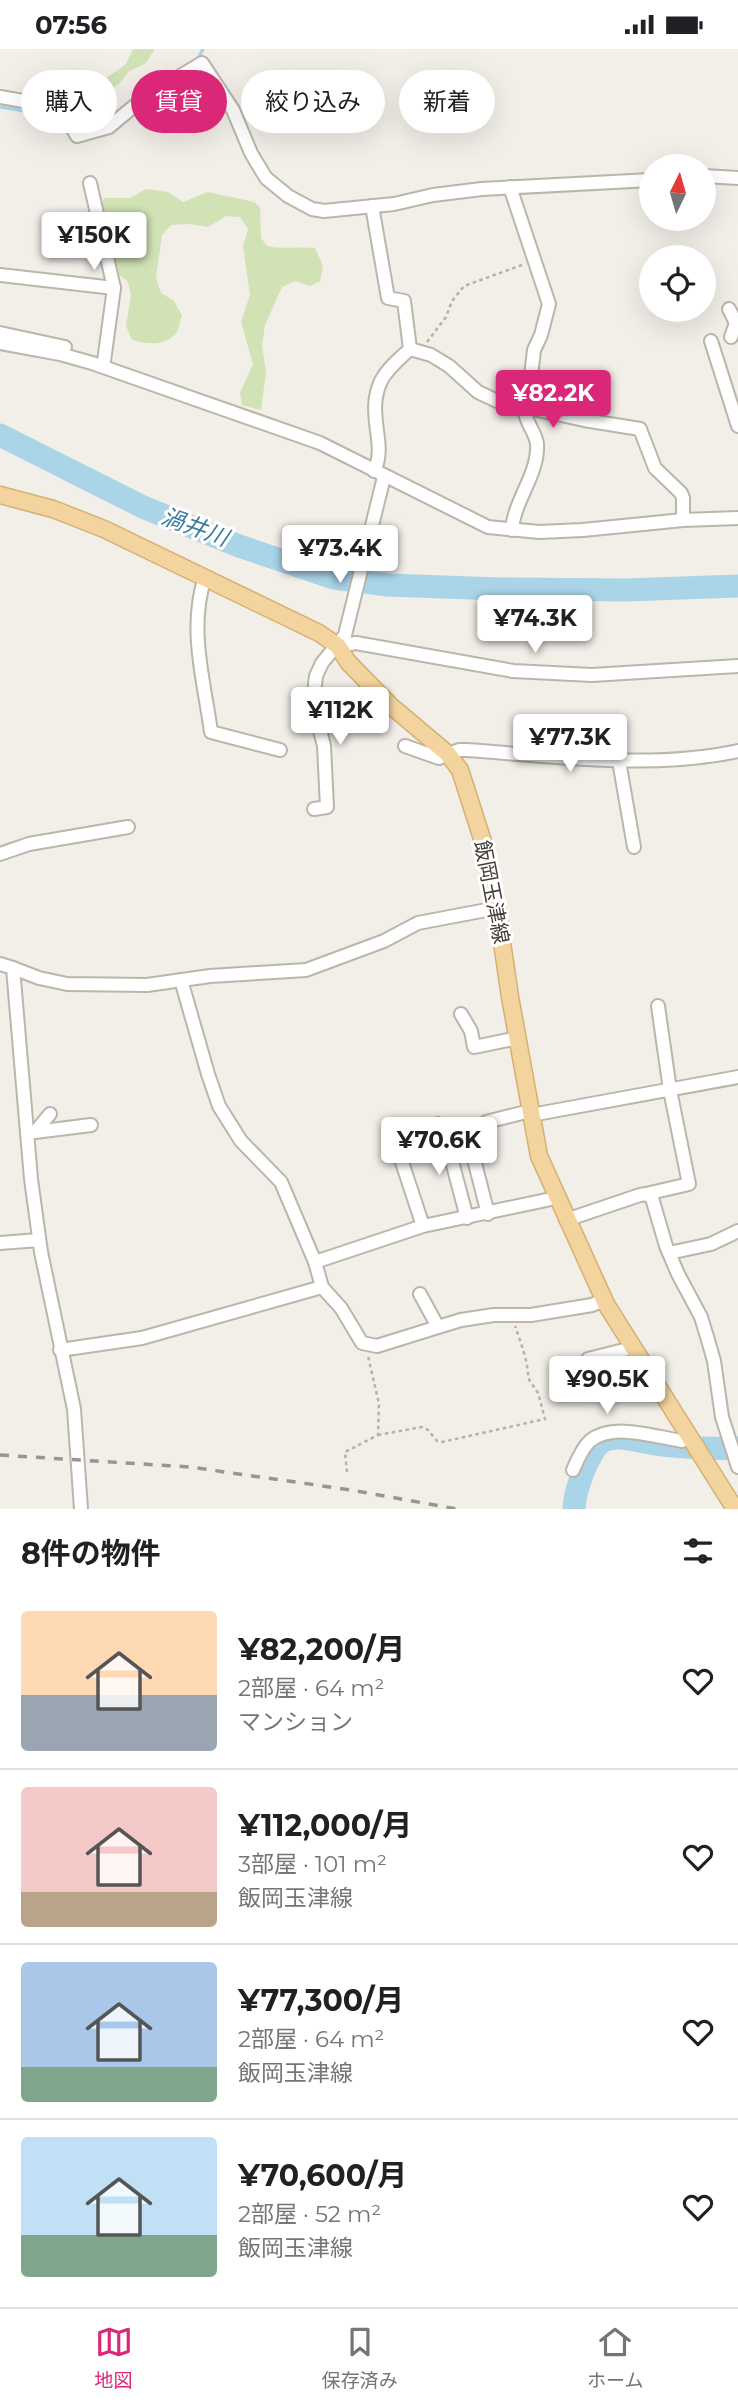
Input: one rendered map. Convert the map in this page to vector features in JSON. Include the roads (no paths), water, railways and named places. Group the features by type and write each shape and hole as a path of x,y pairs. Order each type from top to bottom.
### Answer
{"main road":[{"name":"飯岡玉津線","path":"0,495 74,516 306,627 341,640 348,662 390,705 448,754 467,785 485,848 498,908 510,997 539,1156 604,1300 701,1457 734,1501"}],"street":[{"path":"0,97 28,101 66,117 77,136 109,127 144,98 202,63 233,110 258,168 275,187 299,204 324,211 372,207 433,195 510,187 639,181"},
{"path":"716,177 738,178"},
{"path":"90,183 114,288 104,361"},
{"path":"510,187 549,304 534,350 526,408 526,418 537,442 534,467 514,514 512,530"},
{"path":"372,207 388,298 404,301 415,350"},
{"path":"0,275 114,288"},
{"path":"729,309 737,323 731,337"},
{"path":"0,333 44,341 104,361 131,377"},
{"path":"710,341 738,426"},
{"path":"0,343 60,354 320,443 488,527 512,530 583,530 683,520 738,518"},
{"path":"415,350 431,355 449,366 478,392 498,401 640,429 655,468 681,493 683,520"},
{"path":"314,809 327,807 324,746 313,702 316,676 322,663 341,640 367,544 380,461 373,407 382,378 415,350"},
{"path":"205,577 199,594 197,639 198,660 211,732 280,750"},
{"path":"341,640 484,667 526,672 592,675 738,666"},
{"path":"405,746 439,758 466,750 619,761 670,761 738,751"},
{"path":"619,761 634,847"},
{"path":"0,854 29,844 128,827"},
{"path":"81,1509 74,1409 39,1240 31,1133 6,966 66,984 147,985 259,972 306,970 384,941 418,923 498,908"},
{"path":"181,980 219,1106 242,1141 281,1182 315,1262 322,1287 341,1308 362,1343 377,1346 483,1316 531,1315 592,1305 604,1300"},
{"path":"566,1220 646,1194 689,1184 670,1090 658,1006"},
{"path":"461,1014 471,1031 474,1047 518,1038"},
{"path":"486,1122 738,1077"},
{"path":"31,1133 50,1114"},
{"path":"31,1133 91,1125"},
{"path":"467,1218 441,1130 467,1132 488,1214"},
{"path":"395,1141 423,1226"},
{"path":"646,1194 652,1198 669,1253 701,1317 714,1361 722,1417 733,1456"},
{"path":"315,1262 423,1226 556,1198"},
{"path":"669,1253 712,1244 738,1231"},
{"path":"0,1243 39,1240"},
{"path":"60,1350 142,1338 322,1287"},
{"path":"420,1294 438,1327"},
{"path":"589,1388 593,1387 588,1359 632,1348"},
{"path":"573,1470 588,1443 599,1436 626,1432 682,1441 689,1438"}],"waterway":[{"path":"198,59 203,49"},
{"path":"0,107 21,110"},
{"name":"渦井川","path":"0,435 143,507 239,546 334,578 388,585 499,589 627,590 738,586"},
{"path":"574,1509 583,1472 603,1441 625,1438 681,1447 738,1448"}],"railway":[{"path":"0,1455 190,1467 351,1490 457,1509"}]}
